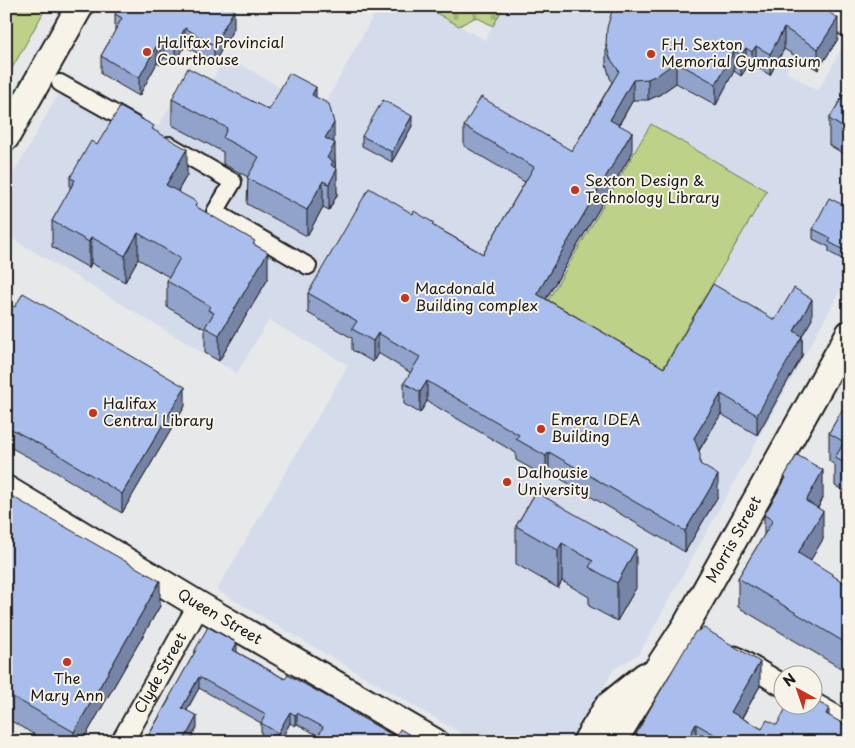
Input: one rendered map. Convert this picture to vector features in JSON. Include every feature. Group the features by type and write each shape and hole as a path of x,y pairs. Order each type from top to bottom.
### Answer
{"main road":[{"path":"822,6 849,23"}],"street":[{"path":"6,137 80,6"},
{"path":"60,82 233,182 214,212 308,266"},
{"name":"Morris Street","path":"613,742 660,665 701,637 849,334"},
{"name":"Queen Street","path":"6,489 199,605 435,742"},
{"name":"Clyde Street","path":"122,742 199,605"},
{"path":"701,637 772,679"},
{"path":"586,742 608,706 660,665"},
{"path":"822,708 849,724"}],"shaded area":[{"name":"Dalhousie University","path":"394,6 424,6 485,40 504,6 779,6 811,25 786,72 818,91 845,43 849,45 849,275 639,654 614,669 572,742 476,742 217,590 348,365 269,320 237,373 6,235 6,187 69,75 158,127 187,77 207,89 226,56 321,111 377,9"}],"green space":[{"path":"6,6 47,6 6,79"},
{"path":"424,6 504,6 493,26 476,17 459,26"},
{"path":"651,124 767,191 656,380 540,314"}],"building":[{"name":"Halifax Provincial Courthouse","path":"119,6 228,6 234,10 214,45 185,28 175,46 164,40 160,47 157,45 139,78 101,56 122,18 115,14"},
{"path":"615,6 811,6 818,10 820,7 838,18 818,49 784,28 770,54 756,46 752,52 746,48 741,55 734,51 716,84 676,62 648,79 633,80 610,120 632,132 537,294 664,368 713,284 775,320 794,288 812,299 794,331 802,336 757,415 721,394 694,438 700,454 700,464 718,475 685,531 549,452 546,456 516,439 519,435 427,381 420,392 404,383 420,357 378,333 373,341 352,329 357,321 308,293 369,188 413,214 414,211 434,223 432,225 483,254 534,167 464,126 481,97 572,151 619,71 610,58 606,44 607,28"},
{"path":"188,68 269,110 289,73 316,87 312,95 329,104 334,123 325,138 335,143 327,158 333,161 331,165 337,169 329,184 323,181 307,210 247,178 259,157 223,138 227,128 172,99"},
{"path":"849,86 849,131 829,119"},
{"path":"383,100 412,116 392,152 362,136"},
{"path":"120,107 154,126 152,129 187,149 166,185 197,202 195,206 255,241 253,244 268,252 219,335 205,327 214,313 208,310 210,306 167,281 180,258 138,233 125,256 91,237 89,242 52,221 75,180 70,178 91,141 97,145"},
{"path":"829,198 849,208 849,253 829,242 831,238 813,229"},
{"name":"Halifax Central Library","path":"23,293 185,387 122,494 54,452 6,426 6,305 7,303 15,307"},
{"path":"849,398 849,465 835,458 844,442 829,433"},
{"path":"797,455 823,470 806,501 823,511 798,553 849,586 849,645 738,578 773,520 764,515"},
{"path":"536,492 636,549 617,583 589,567 593,561 562,543 558,550 516,526"},
{"name":"The Mary Ann","path":"6,493 160,581 74,732 6,693"},
{"path":"208,627 237,643 233,650 285,679 288,675 396,737 400,729 422,742 326,742 318,737 323,727 297,713 295,715 290,712 278,733 261,723 266,714 199,677 182,708 197,716 183,742 145,742"},
{"path":"704,628 760,662 731,712 762,729 767,720 777,725 782,716 822,716 822,704 829,708 826,714 849,727 849,742 806,742 801,739 799,742 728,742 696,724 686,742 632,742 695,632"}],"place":[{"name":"Halifax Provincial Courthouse","path":"147,52"},
{"name":"F.H. Sexton Memorial Gymnasium","path":"651,54"},
{"name":"Sexton Design & Technology Library","path":"575,190"},
{"name":"Macdonald Building complex","path":"405,298"},
{"name":"Halifax Central Library","path":"93,413"},
{"name":"Emera IDEA Building","path":"541,429"},
{"name":"Dalhousie University","path":"507,482"},
{"name":"The Mary Ann","path":"67,662"}]}
